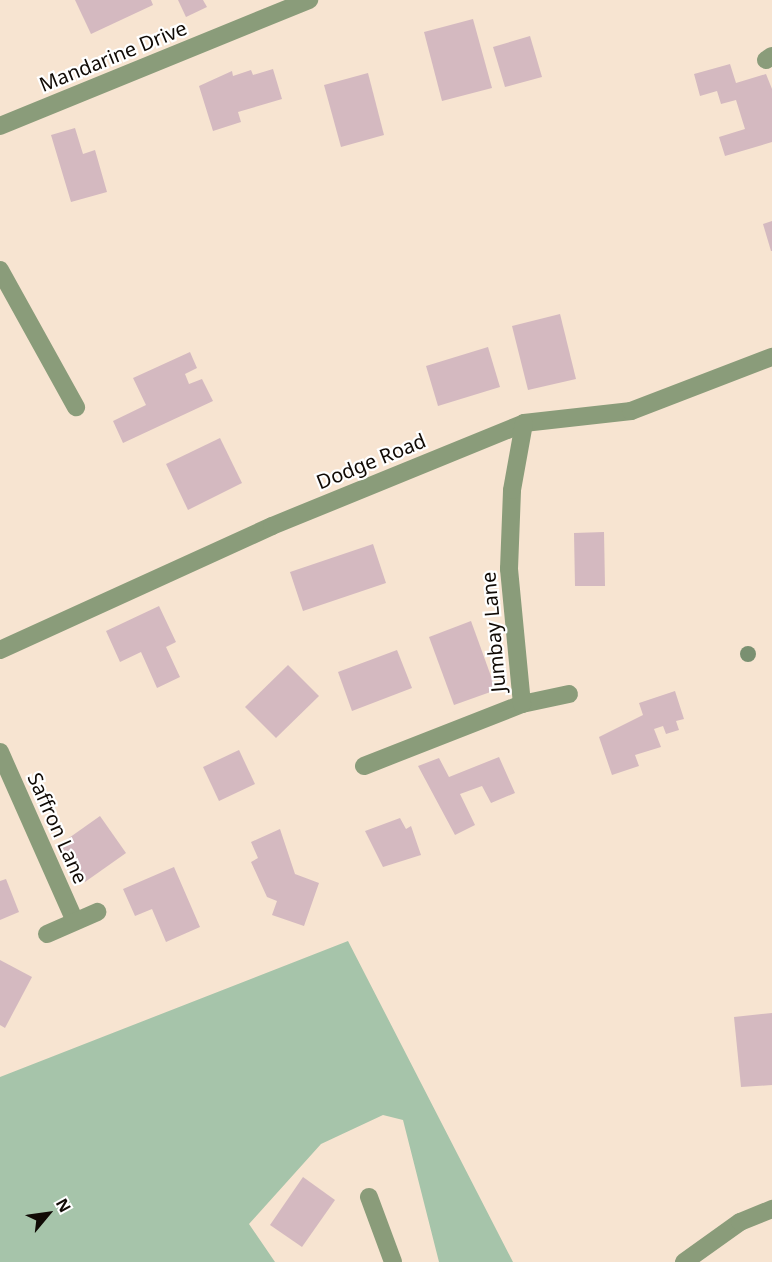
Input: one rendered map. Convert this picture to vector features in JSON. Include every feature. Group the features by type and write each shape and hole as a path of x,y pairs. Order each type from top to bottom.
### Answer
{"street":[{"name":"Mandarine Drive","path":"0,126 309,0"},
{"path":"0,270 75,407"},
{"name":"Dodge Road","path":"0,650 272,526 524,423 631,411 772,357"},
{"name":"Jumbay Lane","path":"364,766 522,704 509,569 512,490 524,423"},
{"path":"522,704 568,694"},
{"name":"Saffron Lane","path":"0,752 75,921"},
{"path":"46,934 97,912"},
{"path":"369,1197 393,1262"},
{"path":"684,1262 740,1222 772,1209"}],"green space":[{"path":"348,941 513,1262 439,1262 403,1120 383,1115 321,1144 249,1224 275,1262 0,1262 0,1077"}],"building":[{"path":"75,0 151,0 153,5 91,34"},
{"path":"178,0 203,0 207,7 186,17"},
{"path":"473,19 492,88 442,101 424,32"},
{"path":"530,36 542,77 505,87 493,47"},
{"path":"730,64 736,83 766,74 772,89 772,142 725,156 719,137 745,129 736,100 721,104 717,91 700,96 694,74"},
{"path":"273,69 282,99 238,112 241,122 213,131 199,86 232,71 233,76 251,70 253,75"},
{"path":"368,73 384,135 341,147 324,85"},
{"path":"75,128 83,154 95,150 107,192 71,202 51,135"},
{"path":"772,221 772,251 771,251 763,224"},
{"path":"560,314 576,379 528,390 512,326"},
{"path":"488,347 500,387 438,406 426,366"},
{"path":"190,352 197,368 185,374 189,384 202,379 213,401 123,443 113,421 146,405 133,378"},
{"path":"220,438 242,483 188,510 166,464"},
{"path":"604,532 605,586 575,586 574,533"},
{"path":"373,544 386,583 303,611 290,572"},
{"path":"159,606 176,642 166,647 180,677 157,688 141,652 120,662 106,631"},
{"path":"471,621 496,690 454,705 429,637"},
{"path":"397,650 412,688 352,711 338,672"},
{"path":"288,665 319,696 276,738 245,707"},
{"path":"675,691 684,719 676,721 679,730 666,734 663,726 654,729 661,747 635,755 639,766 612,775 599,737 643,715 639,703"},
{"path":"239,750 255,784 219,801 203,767"},
{"path":"499,757 515,793 491,803 482,786 460,794 475,825 455,835 418,766 439,758 449,777"},
{"path":"100,816 126,853 85,882 59,845"},
{"path":"400,818 406,829 411,826 421,855 383,867 365,831"},
{"path":"280,829 295,874 319,883 304,926 272,915 277,901 267,897 251,862 258,858 251,842"},
{"path":"174,867 200,927 166,942 152,909 135,916 123,889"},
{"path":"6,879 19,912 0,920 0,881"},
{"path":"0,960 32,977 5,1028 0,1025"},
{"path":"772,1013 772,1085 741,1087 734,1017"},
{"path":"303,1177 335,1200 302,1247 270,1225"}]}
